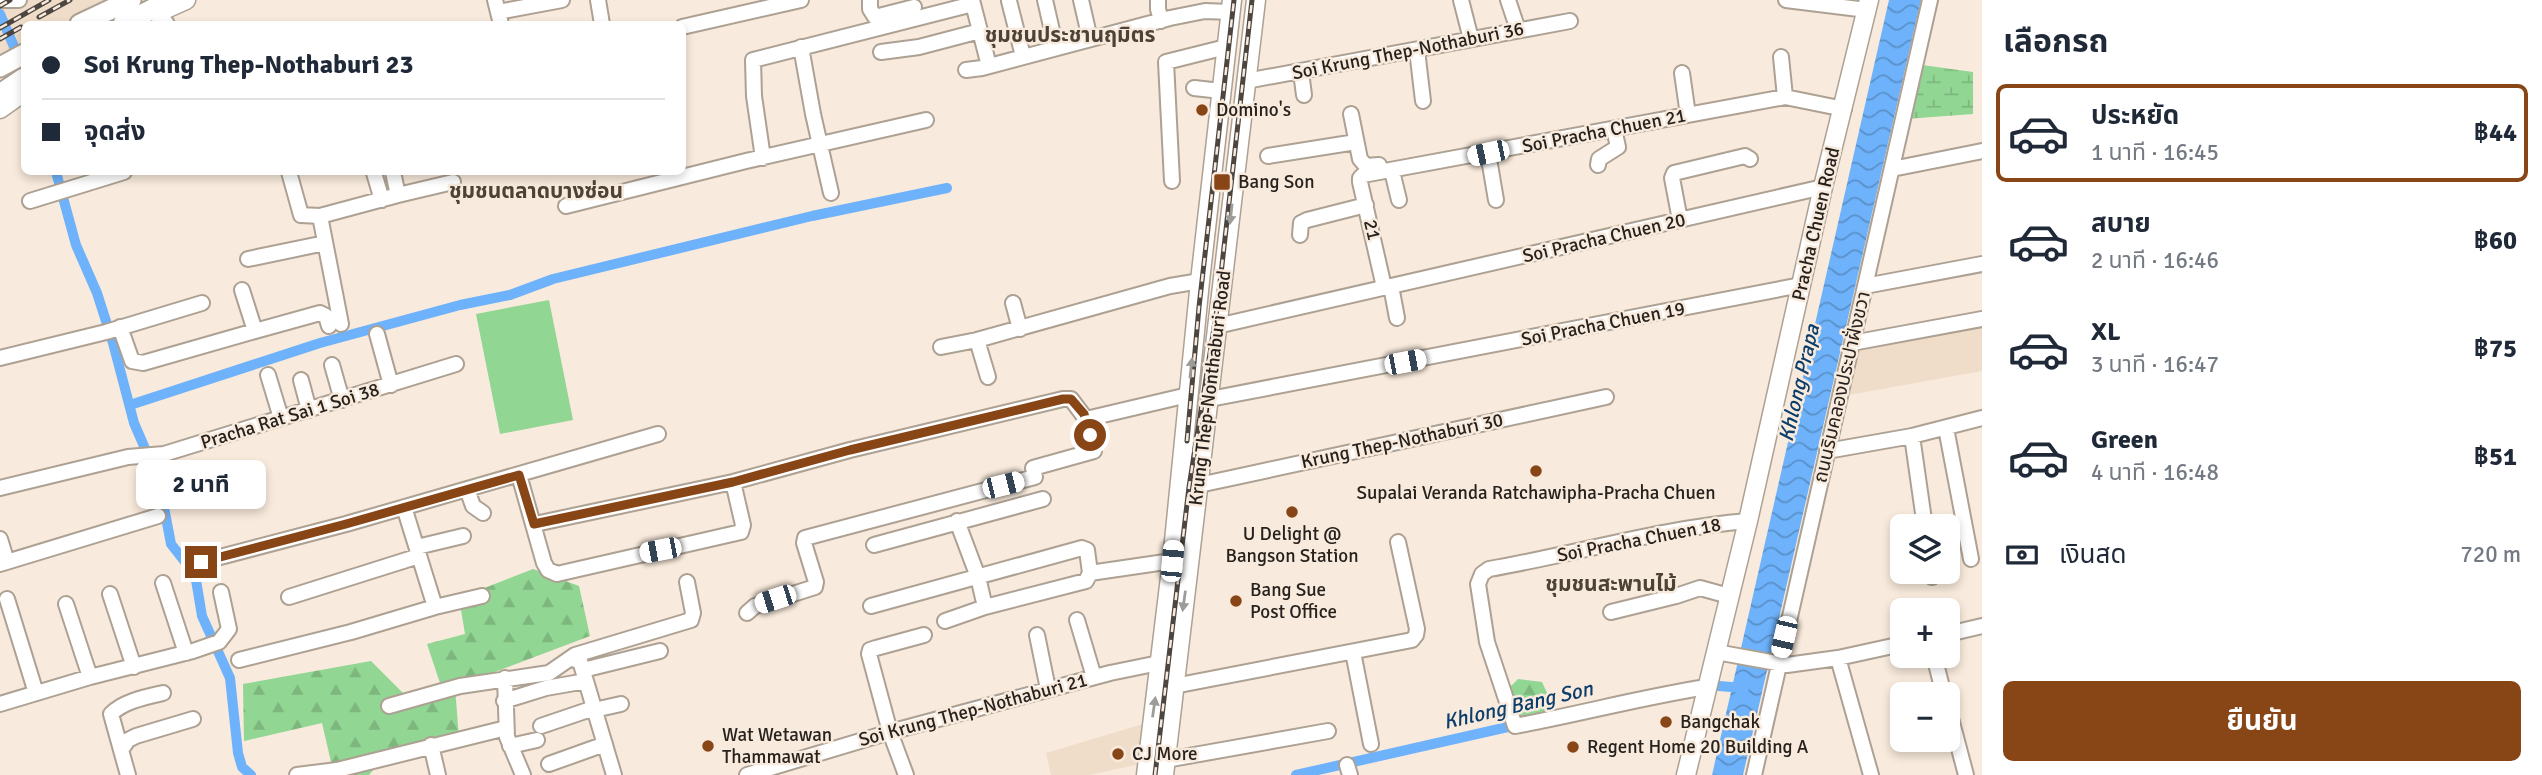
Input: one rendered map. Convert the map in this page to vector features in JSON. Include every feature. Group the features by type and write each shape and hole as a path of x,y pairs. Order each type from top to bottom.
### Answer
{"highway":[{"path":"86,21 131,0"},
{"path":"134,21 165,12"},
{"path":"0,67 21,56"},
{"path":"2,102 21,82"}],"main road":[{"path":"100,21 144,0"},
{"path":"142,21 186,0"},
{"name":"Krung Thep-Nonthaburi Road","path":"1165,768 1256,0"},
{"name":"Pracha Chuen Road","path":"1686,775 1868,5"},
{"name":"Krung Thep-Nonthaburi Road","path":"1146,775 1172,561 1199,281 1231,6"},
{"path":"0,76 21,64"},
{"path":"2,102 21,93"},
{"path":"1214,149 1237,152"},
{"path":"1179,485 1199,485"}],"street":[{"path":"1,0 19,0"},
{"path":"498,12 524,4 562,0"},
{"path":"598,0 602,21"},
{"path":"686,26 742,7 801,0"},
{"path":"870,0 870,9 875,17 915,8 973,2 989,66"},
{"path":"1045,0 1056,48"},
{"path":"1081,0 1090,39"},
{"path":"1158,0 1161,21"},
{"path":"1461,0 1471,39"},
{"path":"1508,0 1518,30"},
{"path":"1786,0 1868,5"},
{"name":"ถนนริมคลองประปาฝั่งขวา","path":"1754,775 1774,663 1827,451 1930,0"},
{"path":"1009,1 1016,58"},
{"path":"967,70 1231,6"},
{"path":"763,158 752,61 915,8"},
{"name":"Soi Krung Thep-Nothaburi 36","path":"1246,81 1570,21"},
{"path":"881,52 919,47 980,31"},
{"path":"801,47 831,193"},
{"path":"1172,181 1166,62 1226,47"},
{"path":"1417,50 1423,101"},
{"path":"1781,57 1785,97"},
{"path":"1301,72 1304,95"},
{"path":"1682,73 1688,115"},
{"path":"1194,88 1221,91"},
{"name":"Soi Pracha Chuen 21","path":"1363,175 1387,168 1488,153 1785,97 1844,109"},
{"path":"1351,114 1360,159 1364,164 1387,168 1399,200"},
{"path":"686,173 926,120"},
{"path":"1598,165 1599,159 1618,146 1614,129"},
{"path":"1268,156 1356,142"},
{"path":"1892,169 1982,151"},
{"path":"1488,153 1496,200"},
{"path":"1680,220 1672,178 1674,173 1745,156 1751,159"},
{"path":"30,201 68,184 110,175"},
{"path":"290,175 301,215 320,216 453,182"},
{"path":"375,175 382,200"},
{"path":"394,175 398,195"},
{"path":"566,206 678,175"},
{"name":"21","path":"1363,175 1360,182 1397,318"},
{"name":"Soi Pracha Chuen 20","path":"1217,326 1824,187"},
{"path":"1300,234 1301,223 1307,220 1366,205"},
{"path":"114,330 132,361 143,363 320,313 335,325 320,216"},
{"path":"247,259 325,243"},
{"path":"1865,286 1982,264"},
{"path":"941,347 977,341 1170,286 1199,281"},
{"name":"Soi Pracha Chuen 19","path":"1210,399 1801,285"},
{"path":"242,290 255,331"},
{"path":"0,358 114,330 202,303"},
{"path":"1013,303 1020,329"},
{"path":"1852,343 1982,319"},
{"path":"377,334 390,385"},
{"path":"977,341 988,377"},
{"name":"Pracha Rat Sai 1 Soi 38","path":"0,488 128,457 169,453 456,364"},
{"path":"332,365 342,400"},
{"path":"268,376 281,418"},
{"path":"301,380 309,410"},
{"path":"1086,419 1188,395"},
{"name":"Krung Thep-Nothaburi 30","path":"1199,485 1606,397"},
{"path":"534,524 733,482 850,450 1063,399 1071,399 1086,419 1094,451 1032,468 1035,477 805,538 815,587 755,606 747,613"},
{"path":"1827,451 1912,436 1982,418"},
{"path":"1946,428 1971,559"},
{"path":"201,562 658,434"},
{"path":"1912,436 1923,514"},
{"path":"519,475 544,563 548,570 557,574 741,532 743,525 733,482"},
{"path":"467,489 473,506 483,513"},
{"path":"874,545 1043,499"},
{"path":"404,507 435,607"},
{"path":"0,539 3,563 159,516"},
{"path":"957,521 978,577 985,607"},
{"name":"Soi Pracha Chuen 18","path":"1707,687 1515,726 1487,642 1478,584 1489,569 1697,525 1748,521"},
{"path":"289,597 463,536"},
{"path":"1174,686 1412,640 1416,635 1398,542"},
{"path":"871,606 1082,548 1087,550 1090,573 1087,581 985,607 945,621"},
{"path":"1090,573 1172,561"},
{"path":"389,706 460,685 549,673 575,655 691,620 694,613 687,582"},
{"path":"163,583 186,653"},
{"path":"1611,612 1700,588 1729,596"},
{"path":"0,704 215,643 225,637 229,629 221,592"},
{"path":"110,594 134,667"},
{"path":"239,660 482,596"},
{"path":"7,598 36,693"},
{"path":"66,604 90,677"},
{"path":"1077,620 1094,677"},
{"path":"1960,631 1982,626"},
{"path":"906,775 890,732 870,659 870,650 924,635"},
{"path":"1037,635 1048,689"},
{"path":"1716,652 1774,663 1802,664 1890,646"},
{"path":"504,701 660,651"},
{"path":"1353,652 1371,744"},
{"path":"575,655 575,660 580,660 614,775"},
{"path":"1838,657 1871,775"},
{"name":"Soi Krung Thep-Nothaburi 21","path":"747,775 1048,689 1159,663"},
{"path":"505,678 506,728 510,746 523,775"},
{"path":"119,774 121,750 111,714 139,699 163,693"},
{"path":"510,746 594,709 621,704"},
{"path":"121,750 128,740 135,736 193,719"},
{"path":"296,775 337,770 506,728"},
{"path":"1165,768 1328,731"},
{"path":"550,764 605,744"},
{"path":"431,745 438,775"},
{"path":"1758,751 1765,775"},
{"path":"1958,752 1966,775"}],"shaded area":[{"path":"0,0 110,0 68,21 21,21 21,46 0,57"},
{"path":"1982,320 1982,371 1843,396 1858,336"},
{"path":"1143,724 1140,764 1089,775 1051,775 1046,753"}],"green space":[{"path":"1922,65 1973,72 1973,114 1905,119"},
{"path":"549,300 573,420 500,434 476,314"},
{"path":"533,569 579,586 590,636 455,687 459,738 383,759 369,775 334,775 322,723 244,741 243,684 371,661 410,700 441,686 427,644 465,634 459,598"},
{"path":"1518,679 1542,682 1549,697 1546,717 1515,722 1507,690"}],"water":[{"path":"1889,0 1921,0 1743,775 1712,775"}],"waterway":[{"path":"0,14 21,63"},
{"path":"57,175 76,245 97,293 113,343 134,423 159,481 171,544 196,580 202,616 230,678 238,753 242,767 251,775"},
{"path":"130,405 320,343 460,305 510,295 553,279 812,216 947,188"},
{"name":"Khlong Bang Son","path":"1706,685 1744,688"},
{"name":"Khlong Bang Son","path":"1296,775 1521,724"}],"railway":[{"path":"0,6 10,0"},
{"path":"0,28 49,0"},
{"path":"39,17 70,0"},
{"path":"1187,441 1199,307 1234,0"},
{"path":"1155,775 1189,487 1217,309 1252,0"},
{"path":"0,39 21,27"}],"place":[{"name":"Domino's","path":"1202,110"},
{"name":"Bang Son","path":"1222,182"},
{"name":"Supalai Veranda Ratchawipha-Pracha Chuen","path":"1536,471"},
{"name":"U Delight @ Bangson Station","path":"1292,512"},
{"name":"Bang Sue Post Office","path":"1236,601"},
{"name":"Bangchak","path":"1666,722"},
{"name":"Wat Wetawan Thammawat","path":"708,746"},
{"name":"Regent Home 20 Building A","path":"1573,747"},
{"name":"CJ More","path":"1118,754"}],"district":[{"name":"ชุมชนประชานฤมิตร","path":"1070,35"},
{"name":"ชุมชนตลาดบางซ่อน","path":"536,191"},
{"name":"ชุมชนสะพานไม้","path":"1611,584"}],"route":[{"path":"201,562 519,475 534,524 733,482 850,450 1063,399 1071,399 1084,414 1090,435"}],"water label":[{"name":"Khlong Prapa","path":"1799,383"}]}
